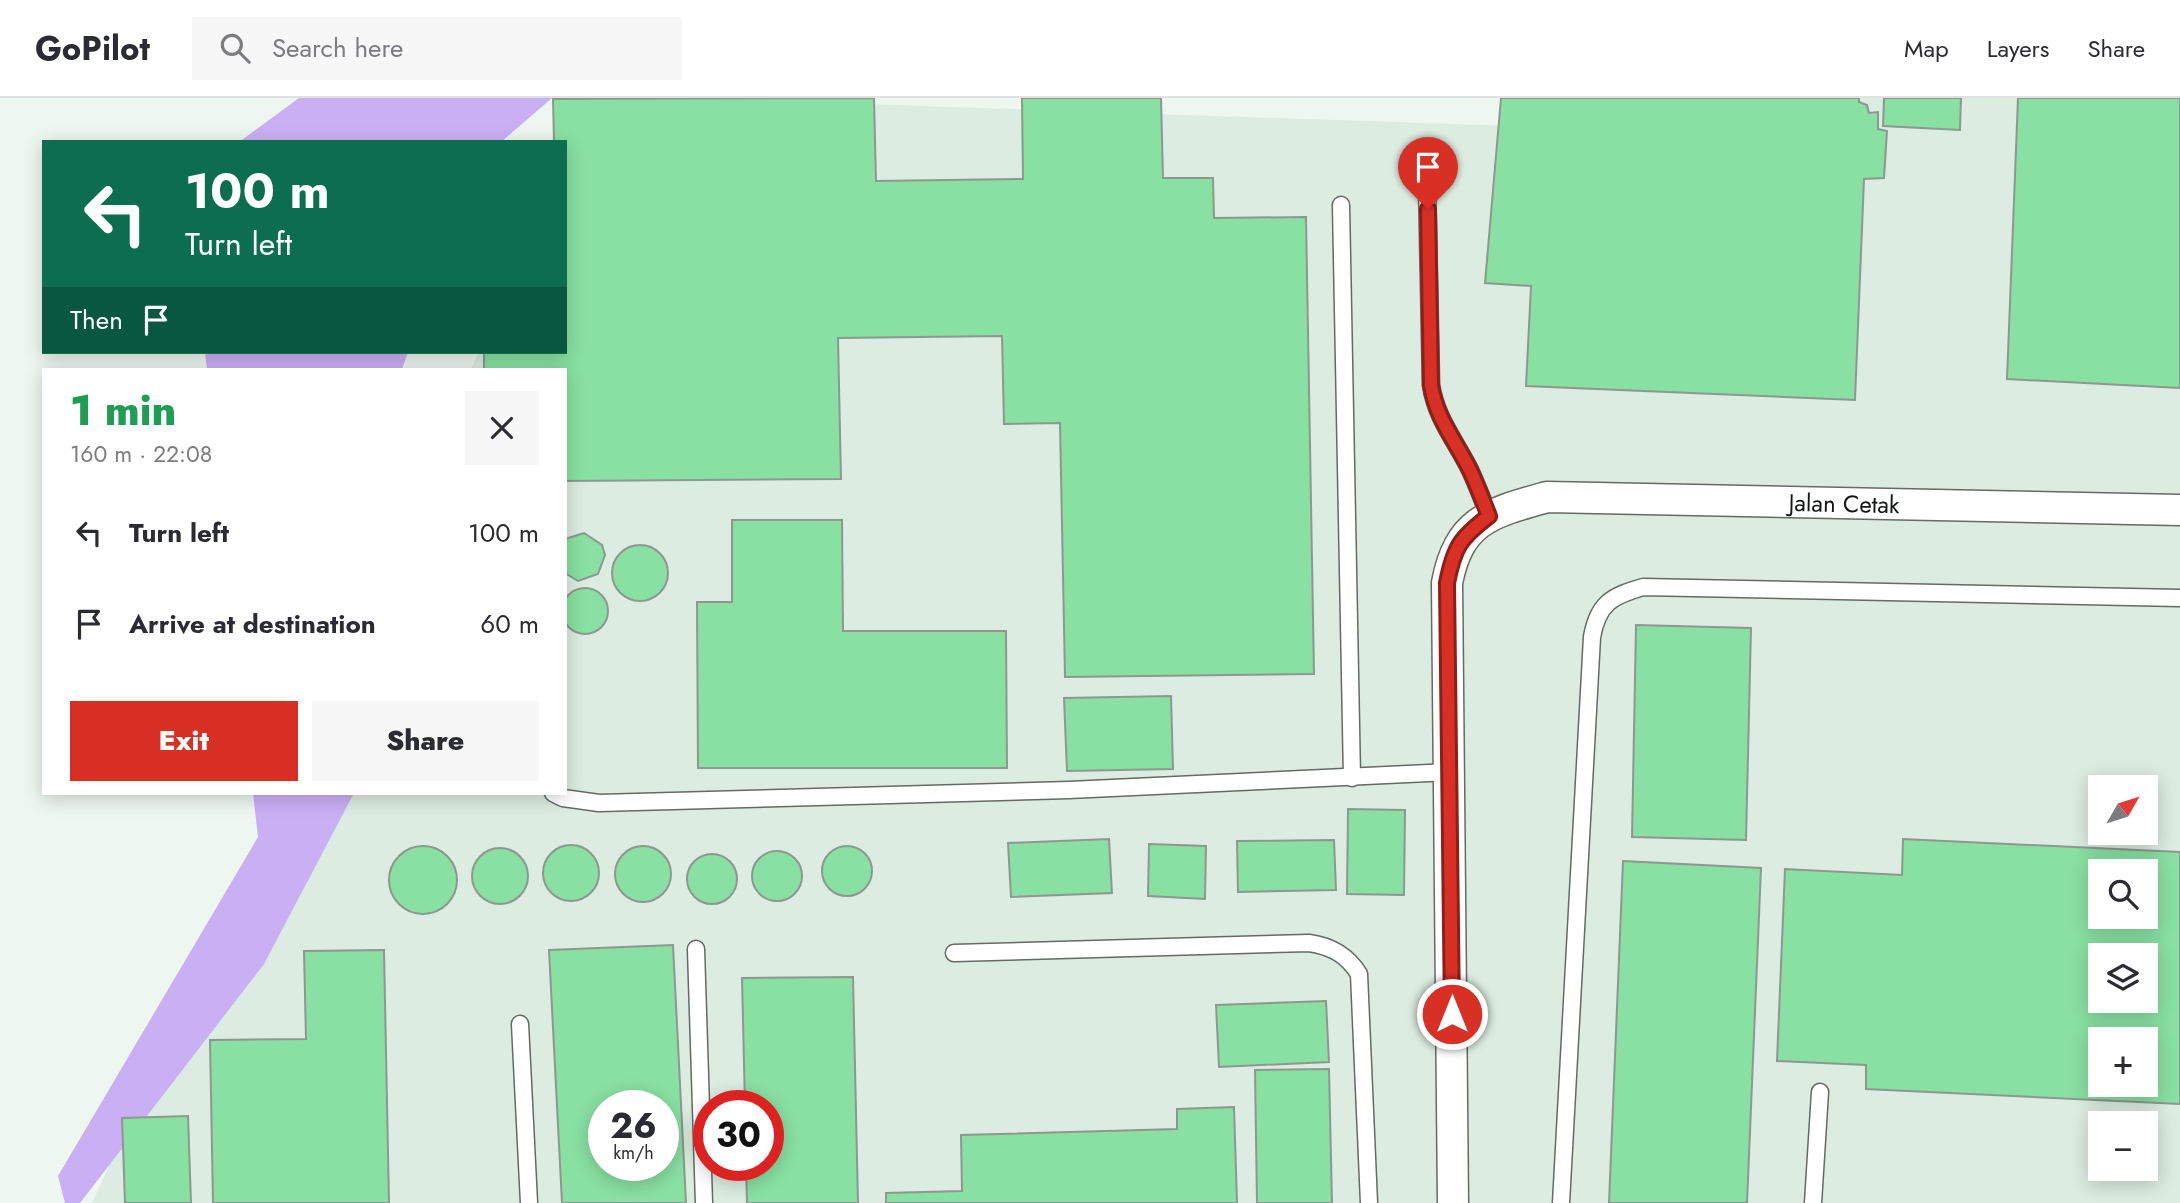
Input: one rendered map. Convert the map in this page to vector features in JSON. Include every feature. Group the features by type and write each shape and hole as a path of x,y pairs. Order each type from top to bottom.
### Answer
{"street":[{"name":"Jalan Cetak","path":"1501,511 1546,497 2180,510"},
{"path":"1453,1203 1447,583 1453,555 1460,540 1501,511"}],"lane":[{"path":"1427,184 1431,385 1434,403 1443,426 1471,472 1501,511"},
{"path":"1341,205 1352,778"},
{"path":"1561,1203 1592,637 1595,618 1610,600 1643,587 2180,598"},
{"path":"557,795 599,803 1069,790 1450,772"},
{"path":"954,953 1309,943 1337,952 1350,961 1359,974 1369,1203"},
{"path":"696,949 704,1203"},
{"path":"520,1024 529,1203"},
{"path":"1813,1203 1821,1092"}],"shaded area":[{"path":"299,98 552,98 503,140 242,140"},
{"path":"595,98 689,98 1625,130 1682,98 2180,98 2180,1203 92,1203 278,795 567,795 567,368 471,368 478,354 567,354 567,159"},
{"path":"205,354 407,354 402,368 207,368"},
{"path":"253,795 353,795 264,964 80,1203 65,1203 58,1176 258,837"}],"building":[{"path":"874,98 876,181 1023,179 1022,98 1161,98 1163,178 1213,178 1214,218 1306,217 1314,674 1065,677 1060,423 1004,424 1002,336 838,338 841,479 567,481 567,368 484,368 484,354 567,354 567,140 554,140 553,99"},
{"path":"1501,98 1859,98 1859,102 1867,105 1869,113 1878,112 1878,129 1887,131 1884,178 1864,179 1855,400 1526,386 1531,286 1485,283"},
{"path":"1884,98 1961,98 1960,130 1883,126"},
{"path":"2018,98 2180,98 2180,388 2007,379"},
{"path":"732,520 842,520 843,631 1006,631 1007,768 698,768 697,602 732,602"},
{"path":"584,533 602,545 605,555 598,574 578,581 567,574 567,538"},
{"path":"635,545 645,545 660,553 666,562 666,584 660,593 645,601 635,601 617,589 612,578 612,568 624,550"},
{"path":"576,590 594,590 606,602 606,620 594,632 576,632 567,624 567,598"},
{"path":"1636,625 1751,628 1746,840 1632,837"},
{"path":"1171,696 1173,769 1067,771 1064,698"},
{"path":"1348,809 1405,810 1404,895 1347,894"},
{"path":"1109,839 1112,893 1011,897 1008,843"},
{"path":"1903,839 2180,852 2180,1104 1866,1089 1866,1065 1777,1061 1785,869 1902,875"},
{"path":"1334,840 1336,890 1238,892 1237,841"},
{"path":"1149,844 1206,846 1205,899 1148,896"},
{"path":"571,845 582,847 591,853 597,862 597,884 591,893 582,899 571,901 560,899 551,893 545,884 543,873 545,862 551,853 560,847"},
{"path":"423,846 436,849 447,856 454,867 457,880 454,893 447,904 436,911 423,914 410,911 399,904 392,893 389,880 392,867 399,856 410,849"},
{"path":"643,846 654,848 663,854 669,863 669,885 663,894 654,900 643,902 632,900 623,894 617,885 615,874 617,863 623,854 632,848"},
{"path":"847,846 865,853 872,871 865,889 847,896 829,889 822,871 829,853"},
{"path":"500,848 511,850 520,856 526,865 526,887 520,896 511,902 500,904 489,902 480,896 474,887 472,876 474,865 480,856 489,850"},
{"path":"777,851 795,858 802,876 795,894 777,901 759,894 752,876 759,858"},
{"path":"712,854 730,861 737,879 730,897 712,904 694,897 687,879 694,861"},
{"path":"1623,861 1761,868 1747,1203 1609,1203"},
{"path":"673,945 686,1203 562,1203 549,950"},
{"path":"384,950 389,1203 213,1203 210,1040 306,1039 304,951"},
{"path":"853,977 858,1203 747,1203 746,1181 784,1181 784,1090 745,1090 742,978"},
{"path":"1326,1001 1329,1062 1219,1067 1216,1005"},
{"path":"1329,1069 1332,1203 1257,1203 1255,1070"},
{"path":"1234,1107 1237,1203 886,1203 886,1193 962,1191 961,1135 1177,1129 1177,1109"},
{"path":"188,1116 191,1203 125,1203 122,1118"}],"route":[{"path":"1428,209 1431,385 1434,403 1443,426 1471,472 1489,516 1460,540 1453,555 1447,583 1452,1014"}]}
